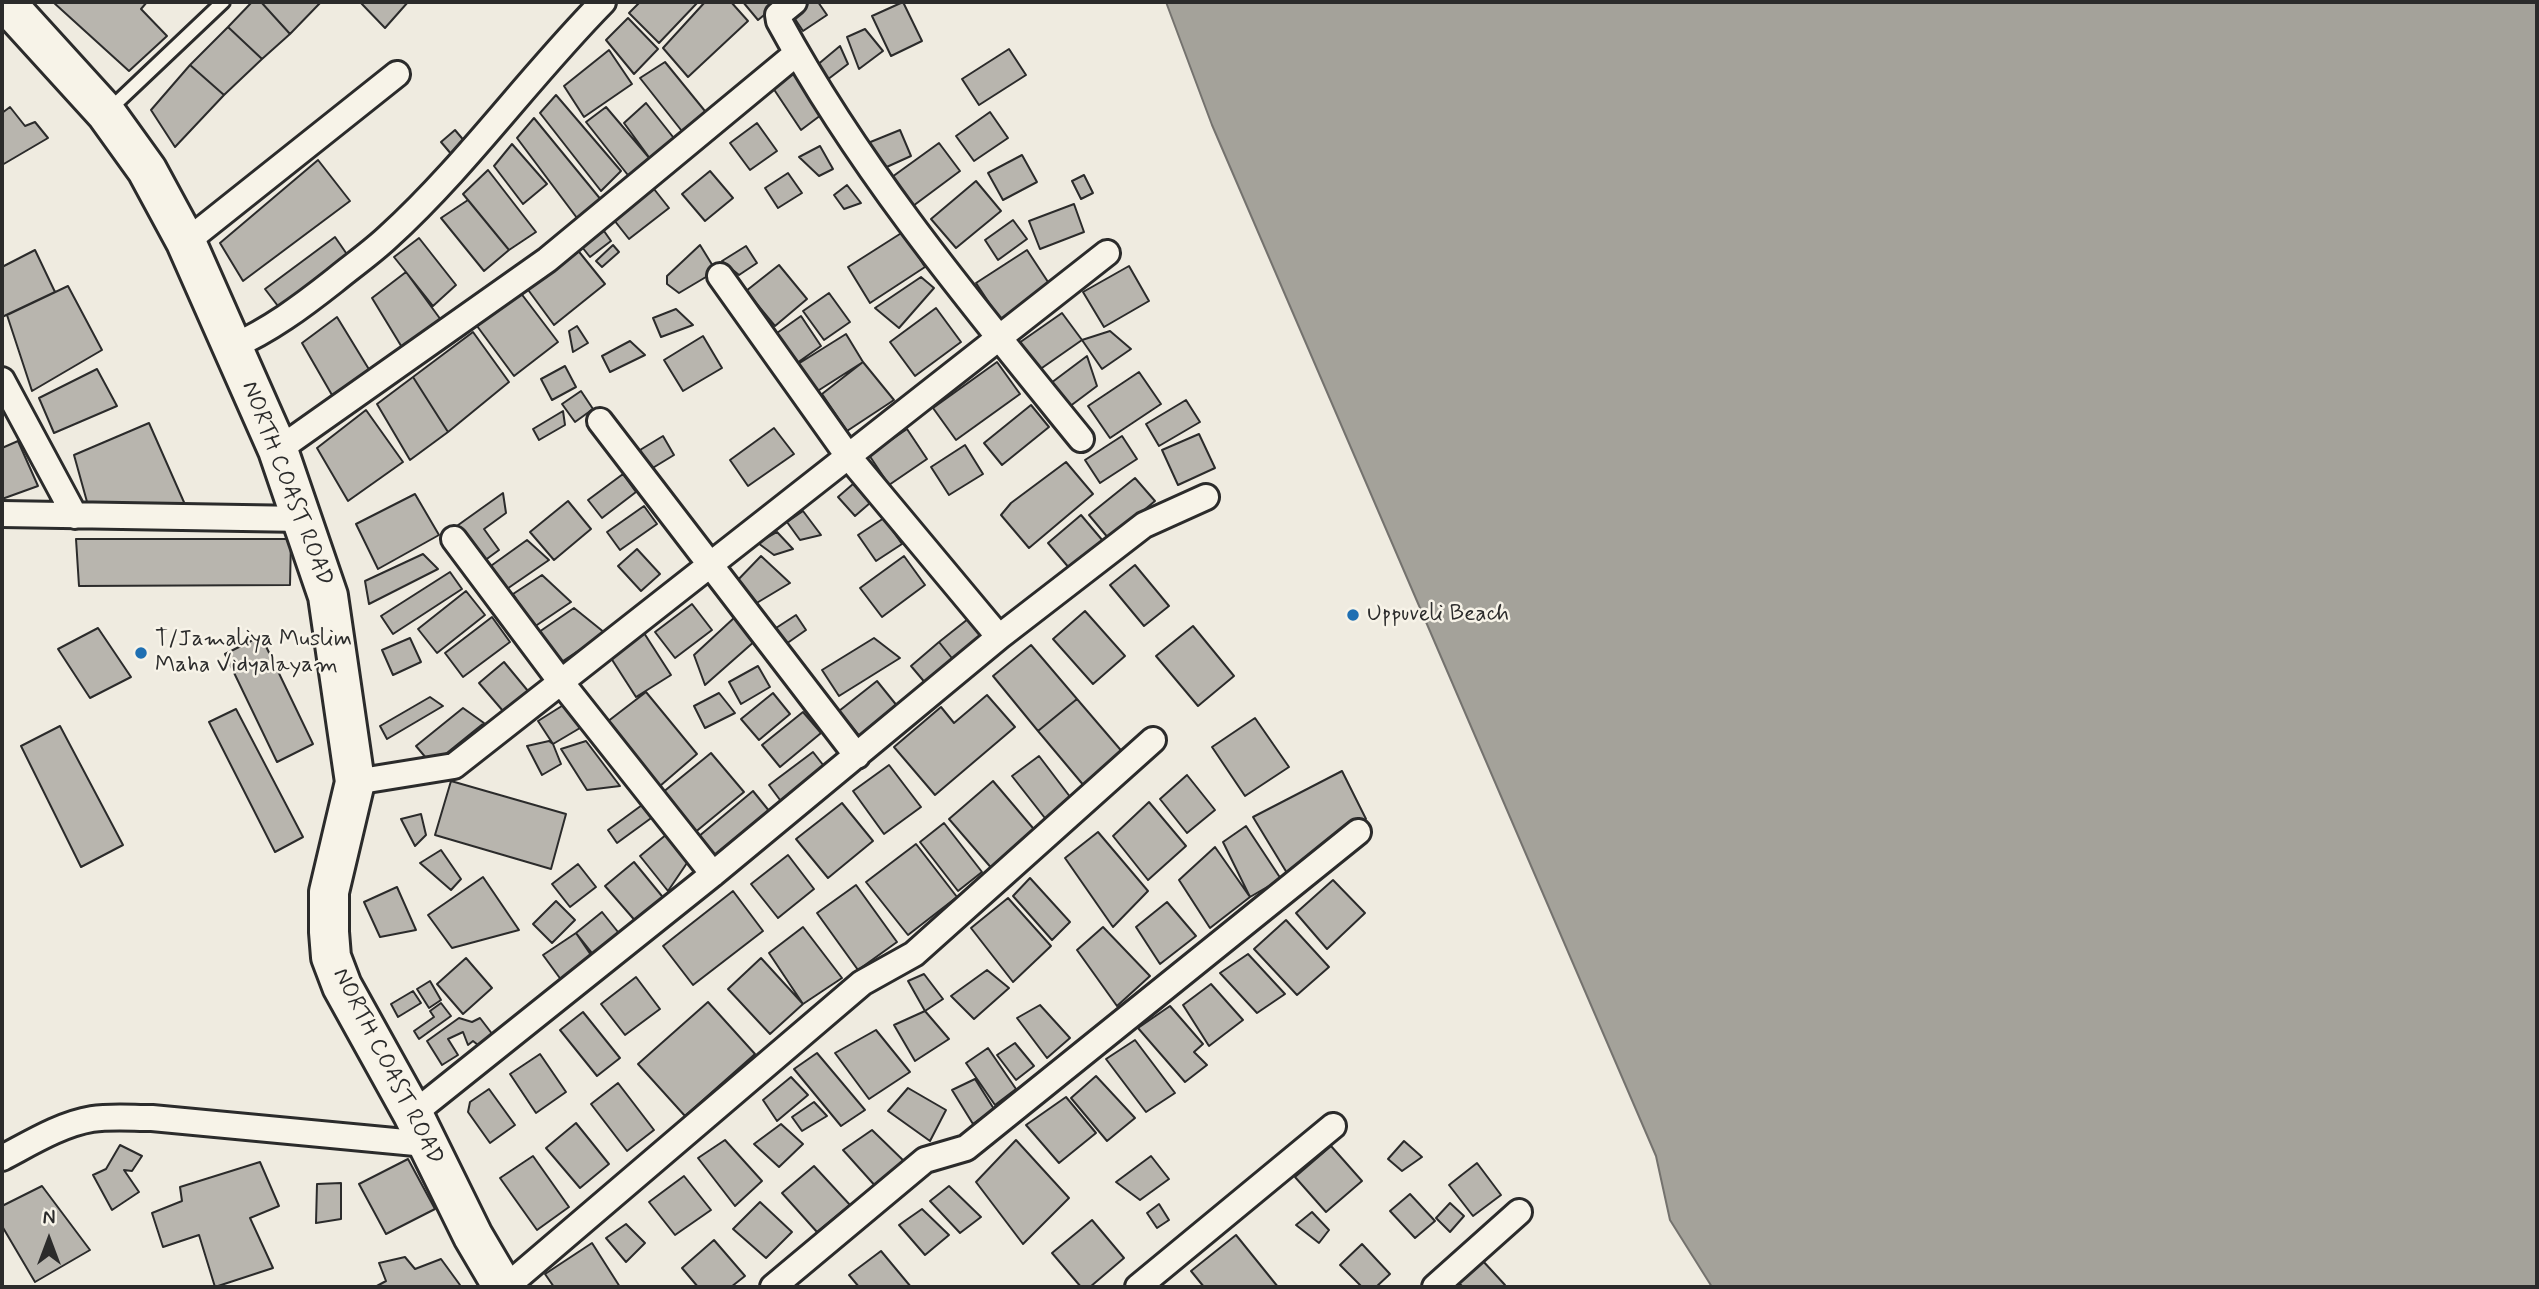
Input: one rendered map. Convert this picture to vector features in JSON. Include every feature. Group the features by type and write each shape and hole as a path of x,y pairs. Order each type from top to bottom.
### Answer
{"main road":[{"name":"NORTH COAST ROAD","path":"10,16 106,113 147,170 186,242 278,450 328,596 355,782 329,892 331,957 342,986 420,1129 473,1236 504,1287"}],"street":[{"path":"232,347 263,334 388,238 475,146 566,39 603,2"},
{"path":"794,2 778,15 797,53 880,181 999,338 1081,439"},
{"path":"278,450 547,260 797,53"},
{"path":"186,242 397,74"},
{"path":"355,782 454,766 1107,253"},
{"path":"720,276 848,456 999,637"},
{"path":"2,380 75,516"},
{"path":"600,421 857,756"},
{"path":"2,1158 56,1131 90,1119 152,1118 420,1129 713,874 999,637 1144,525 1206,497"},
{"path":"2,514 303,519"},
{"path":"454,538 561,682 713,874"},
{"path":"504,1287 862,983 914,954 1153,740"},
{"path":"773,1287 925,1160 966,1147 1358,832"},
{"path":"1138,1287 1333,1126"},
{"path":"1435,1287 1519,1212"}],"lane":[{"path":"106,113 223,2"}],"shaded area":[{"path":"1166,2 2537,2 2537,1287 1712,1287 1670,1220 1656,1156 1212,125"}],"building":[{"path":"53,2 147,2 141,9 167,36 129,71"},
{"path":"252,2 261,2 290,34 262,59 228,27"},
{"path":"261,2 321,2 290,34"},
{"path":"360,2 408,2 385,28"},
{"path":"640,2 698,2 659,43 629,13"},
{"path":"705,2 731,2 748,21 688,77 663,48"},
{"path":"743,2 780,2 758,20"},
{"path":"801,2 818,2 827,15 803,31 789,10"},
{"path":"903,2 922,41 891,56 872,16"},
{"path":"628,18 658,49 634,74 606,40"},
{"path":"228,27 262,59 224,95 190,65"},
{"path":"865,29 883,51 859,69 847,37"},
{"path":"840,46 848,64 827,80 816,66"},
{"path":"1009,49 1026,75 979,105 962,79"},
{"path":"609,50 632,84 584,117 564,86"},
{"path":"665,62 709,116 685,135 640,78"},
{"path":"190,65 224,95 175,147 151,110"},
{"path":"796,71 825,112 801,130 773,88"},
{"path":"556,95 621,171 601,191 540,113"},
{"path":"646,103 677,142 651,160 624,123"},
{"path":"10,107 25,126 35,122 48,138 2,165 2,113"},
{"path":"606,107 651,160 631,179 586,122"},
{"path":"990,112 1008,138 974,161 956,136"},
{"path":"534,118 602,201 580,222 517,138"},
{"path":"757,123 777,151 750,170 730,143"},
{"path":"455,130 466,143 452,155 441,142"},
{"path":"900,130 911,156 880,170 868,143"},
{"path":"939,143 960,171 913,206 892,177"},
{"path":"512,144 547,184 523,204 494,166"},
{"path":"820,146 833,169 819,176 799,157"},
{"path":"1022,155 1037,182 1003,200 988,173"},
{"path":"318,160 350,201 243,281 220,243"},
{"path":"488,170 536,232 509,250 463,194"},
{"path":"710,171 733,198 705,221 682,194"},
{"path":"788,173 802,193 778,208 765,188"},
{"path":"1084,175 1093,193 1081,199 1072,181"},
{"path":"976,181 1001,211 956,248 931,219"},
{"path":"847,185 861,203 844,209 834,195"},
{"path":"654,189 669,208 629,239 614,220"},
{"path":"468,200 509,250 484,271 441,218"},
{"path":"1074,204 1084,232 1040,249 1029,221"},
{"path":"1013,220 1027,239 998,260 985,240"},
{"path":"604,231 611,241 590,257 582,247"},
{"path":"903,232 925,267 870,303 848,267"},
{"path":"335,237 353,263 284,314 265,289"},
{"path":"419,238 456,285 433,306 394,257"},
{"path":"613,245 619,252 602,267 596,261"},
{"path":"700,245 716,271 679,293 667,284 667,276"},
{"path":"746,246 757,263 739,275 722,261"},
{"path":"576,248 605,284 554,325 526,287"},
{"path":"35,250 55,292 2,317 2,267"},
{"path":"1027,250 1052,288 1001,321 976,283"},
{"path":"779,265 807,299 775,326 746,291"},
{"path":"1129,266 1149,301 1104,327 1083,292"},
{"path":"406,272 441,320 403,349 372,298"},
{"path":"921,277 934,288 899,328 875,308"},
{"path":"68,286 102,350 32,391 7,315"},
{"path":"520,292 558,342 514,376 477,326"},
{"path":"829,293 850,322 824,340 803,311"},
{"path":"936,308 961,342 915,376 890,342"},
{"path":"676,309 693,325 661,337 653,318"},
{"path":"1062,313 1082,340 1039,370 1019,343"},
{"path":"801,316 821,346 797,363 777,333"},
{"path":"337,317 370,371 332,395 302,343"},
{"path":"577,326 588,343 573,352 569,331"},
{"path":"1110,331 1131,349 1102,369 1082,340"},
{"path":"473,332 509,382 448,432 413,377"},
{"path":"846,334 863,362 816,392 798,364"},
{"path":"703,336 722,368 683,391 664,360"},
{"path":"630,341 645,355 610,372 602,356"},
{"path":"1087,356 1097,386 1069,407 1051,383"},
{"path":"863,362 894,400 847,431 822,394"},
{"path":"997,362 1020,394 956,440 933,408"},
{"path":"565,366 576,387 552,400 541,379"},
{"path":"97,369 117,406 54,433 39,398"},
{"path":"1139,372 1161,404 1110,438 1088,406"},
{"path":"413,377 448,432 410,460 377,404"},
{"path":"581,391 593,409 575,422 562,404"},
{"path":"1186,400 1200,422 1159,446 1146,424"},
{"path":"1031,405 1049,427 1002,465 984,443"},
{"path":"366,410 403,462 348,501 317,448"},
{"path":"563,411 565,425 539,440 533,429"},
{"path":"149,423 187,509 89,509 74,455"},
{"path":"774,428 794,454 748,486 730,460"},
{"path":"907,429 927,459 889,485 869,455"},
{"path":"1199,434 1215,468 1178,485 1162,450"},
{"path":"663,436 674,455 651,469 640,450"},
{"path":"1122,436 1137,459 1100,483 1085,460"},
{"path":"18,441 38,486 2,499 2,448"},
{"path":"965,445 983,474 949,495 931,467"},
{"path":"1066,462 1093,494 1029,548 1001,515 1011,503"},
{"path":"623,474 636,492 602,518 588,500"},
{"path":"1135,478 1155,501 1109,539 1089,515"},
{"path":"853,484 870,503 855,516 838,497"},
{"path":"503,493 506,513 484,529 499,550 480,564 454,528"},
{"path":"415,494 439,535 378,569 356,524"},
{"path":"568,501 591,529 554,560 530,532"},
{"path":"644,506 657,524 620,550 607,532"},
{"path":"803,511 821,535 800,540 787,522"},
{"path":"1081,515 1103,541 1070,569 1048,543"},
{"path":"884,518 902,544 876,561 858,535"},
{"path":"777,532 793,549 774,555 758,543"},
{"path":"76,539 291,539 290,585 79,586"},
{"path":"527,540 549,560 504,591 488,568"},
{"path":"637,549 660,574 641,591 618,566"},
{"path":"423,554 438,569 369,604 365,581"},
{"path":"761,556 790,583 755,604 733,585"},
{"path":"904,556 925,585 882,617 860,588"},
{"path":"1135,565 1169,606 1144,626 1110,585"},
{"path":"450,572 462,589 393,634 381,616"},
{"path":"542,575 571,602 534,627 513,594"},
{"path":"466,591 485,615 437,653 418,629"},
{"path":"692,604 712,630 675,658 655,632"},
{"path":"574,608 605,633 560,663 539,632"},
{"path":"1085,611 1125,656 1093,684 1053,639"},
{"path":"796,615 806,630 786,644 776,628"},
{"path":"492,617 510,642 463,677 445,653"},
{"path":"735,617 756,640 705,685 694,655"},
{"path":"968,619 984,638 955,662 939,642"},
{"path":"1193,626 1234,676 1198,706 1156,656"},
{"path":"98,628 131,677 90,698 58,649"},
{"path":"644,633 671,675 636,697 609,655"},
{"path":"261,636 313,744 277,762 225,654"},
{"path":"410,638 421,662 393,675 382,650"},
{"path":"874,638 900,658 839,696 822,670"},
{"path":"939,642 955,662 927,685 911,666"},
{"path":"1031,645 1077,699 1038,731 993,676"},
{"path":"504,662 528,691 503,711 479,683"},
{"path":"758,666 770,687 741,704 729,682"},
{"path":"877,681 898,707 860,737 839,711"},
{"path":"646,692 697,754 660,786 607,722"},
{"path":"719,693 735,713 705,728 694,706"},
{"path":"773,693 790,714 759,740 741,719"},
{"path":"987,695 1015,727 935,795 894,747 941,707 954,723"},
{"path":"430,697 443,706 387,739 380,726"},
{"path":"1077,699 1125,755 1085,787 1038,731"},
{"path":"565,704 580,728 553,744 538,721"},
{"path":"463,708 484,723 432,765 416,746"},
{"path":"236,709 303,837 275,852 209,722"},
{"path":"803,712 821,733 780,767 762,745"},
{"path":"1255,718 1289,767 1245,796 1212,747"},
{"path":"60,726 123,845 81,867 21,746"},
{"path":"549,741 553,744 561,764 542,775 527,746"},
{"path":"586,741 620,786 587,790 561,749"},
{"path":"813,752 827,770 783,804 769,785"},
{"path":"711,753 744,792 693,834 662,793"},
{"path":"1039,756 1074,802 1048,822 1012,776"},
{"path":"889,765 921,807 884,834 853,791"},
{"path":"1342,771 1366,819 1287,873 1253,817"},
{"path":"1187,775 1215,810 1187,833 1160,799"},
{"path":"451,781 566,814 551,869 435,835"},
{"path":"993,781 1038,834 994,871 949,819"},
{"path":"753,791 774,817 718,862 698,837"},
{"path":"1149,802 1186,846 1148,880 1113,836"},
{"path":"842,803 873,841 828,878 796,839"},
{"path":"642,805 654,816 617,843 608,830"},
{"path":"421,814 426,835 415,846 401,819"},
{"path":"944,823 982,872 958,891 920,842"},
{"path":"1246,826 1281,879 1250,897 1223,842"},
{"path":"1098,832 1148,891 1113,927 1065,858"},
{"path":"667,834 689,860 668,891 640,856"},
{"path":"916,844 957,897 908,935 866,882"},
{"path":"1215,847 1250,897 1210,928 1179,880"},
{"path":"441,850 461,879 451,890 420,863"},
{"path":"788,855 814,889 778,918 751,884"},
{"path":"634,862 666,901 638,924 605,886"},
{"path":"578,864 596,887 570,907 552,884"},
{"path":"483,877 519,930 452,948 428,915"},
{"path":"1030,878 1070,922 1052,940 1013,896"},
{"path":"1333,880 1365,913 1327,949 1296,913"},
{"path":"856,885 897,942 858,970 817,913"},
{"path":"397,887 416,930 380,937 364,902"},
{"path":"733,891 763,931 693,985 663,946"},
{"path":"1008,898 1051,946 1013,982 971,928"},
{"path":"556,901 575,920 552,943 533,924"},
{"path":"1167,902 1196,936 1160,964 1136,927"},
{"path":"602,912 622,937 596,958 576,933"},
{"path":"1286,920 1329,967 1297,995 1254,949"},
{"path":"803,927 842,978 803,1004 769,953"},
{"path":"1103,927 1150,976 1117,1006 1077,950"},
{"path":"576,933 593,958 562,981 543,955"},
{"path":"1248,954 1285,994 1257,1013 1220,973"},
{"path":"466,958 492,988 463,1014 437,984"},
{"path":"761,958 803,1004 770,1034 728,989"},
{"path":"987,970 1009,988 974,1019 951,996"},
{"path":"924,974 943,999 925,1011 908,981"},
{"path":"636,977 660,1009 625,1035 601,1004"},
{"path":"430,981 441,1000 429,1008 417,989"},
{"path":"1211,984 1243,1020 1209,1046 1183,1005"},
{"path":"413,991 421,1003 398,1017 391,1004"},
{"path":"708,1002 755,1054 685,1116 638,1064"},
{"path":"441,1003 451,1016 419,1039 414,1031 434,1017 430,1011"},
{"path":"1040,1005 1070,1038 1047,1058 1017,1018"},
{"path":"1170,1006 1203,1044 1194,1052 1207,1065 1185,1082 1138,1028"},
{"path":"925,1011 949,1039 915,1061 894,1025"},
{"path":"583,1012 620,1058 597,1076 560,1030"},
{"path":"459,1018 472,1022 480,1018 493,1035 478,1045 473,1041 468,1045 463,1032 448,1039 458,1055 442,1065 427,1041"},
{"path":"876,1030 910,1072 869,1099 835,1053"},
{"path":"1135,1040 1175,1093 1146,1112 1106,1059"},
{"path":"1015,1043 1034,1066 1016,1080 997,1055"},
{"path":"988,1048 1016,1089 995,1105 966,1063"},
{"path":"817,1053 865,1110 841,1126 794,1069"},
{"path":"540,1054 566,1092 536,1113 510,1074"},
{"path":"1096,1076 1135,1118 1107,1141 1071,1098"},
{"path":"791,1077 808,1095 777,1121 763,1100"},
{"path":"975,1079 994,1109 973,1124 952,1090"},
{"path":"618,1083 654,1130 627,1151 591,1104"},
{"path":"908,1088 946,1110 930,1141 888,1111"},
{"path":"489,1089 515,1125 490,1143 468,1112 470,1102"},
{"path":"1066,1097 1096,1133 1059,1163 1026,1125"},
{"path":"814,1102 827,1116 802,1131 792,1117"},
{"path":"576,1123 609,1164 580,1188 546,1148"},
{"path":"781,1124 803,1144 779,1167 754,1144"},
{"path":"872,1130 907,1164 878,1189 843,1150"},
{"path":"725,1140 762,1181 735,1206 698,1158"},
{"path":"1016,1140 1069,1198 1023,1244 976,1182"},
{"path":"1404,1141 1422,1157 1402,1171 1388,1159"},
{"path":"120,1145 142,1156 132,1171 124,1170 139,1192 112,1210 93,1175 106,1169"},
{"path":"1331,1146 1362,1181 1326,1212 1295,1177"},
{"path":"533,1156 569,1207 537,1230 500,1178"},
{"path":"1151,1156 1169,1179 1140,1200 1116,1182"},
{"path":"408,1159 435,1209 386,1234 359,1184"},
{"path":"260,1162 279,1206 250,1218 273,1268 215,1287 199,1235 163,1247 152,1213 182,1201 180,1187"},
{"path":"1477,1163 1501,1195 1473,1216 1449,1185"},
{"path":"814,1166 850,1205 817,1232 782,1193"},
{"path":"684,1176 711,1210 675,1235 649,1202"},
{"path":"341,1183 341,1219 316,1223 317,1184"},
{"path":"42,1186 90,1250 35,1282 2,1226 2,1206"},
{"path":"949,1186 981,1217 960,1233 930,1201"},
{"path":"1410,1194 1435,1221 1415,1238 1390,1211"},
{"path":"760,1202 792,1232 766,1258 733,1229"},
{"path":"1450,1203 1464,1216 1450,1232 1436,1218"},
{"path":"1159,1204 1169,1220 1157,1228 1147,1213"},
{"path":"922,1209 949,1235 925,1255 899,1225"},
{"path":"1312,1212 1329,1230 1319,1243 1296,1225"},
{"path":"1092,1220 1124,1258 1090,1287 1081,1287 1052,1253"},
{"path":"626,1224 645,1243 626,1262 606,1238"},
{"path":"1236,1235 1278,1287 1204,1287 1191,1271"},
{"path":"714,1240 745,1276 731,1287 698,1287 682,1268"},
{"path":"592,1243 620,1287 554,1287 545,1274"},
{"path":"1362,1244 1390,1274 1376,1287 1362,1287 1340,1265"},
{"path":"881,1251 911,1287 859,1287 849,1275"},
{"path":"405,1257 415,1269 441,1259 460,1285 375,1287 386,1281 379,1263"},
{"path":"1482,1260 1505,1285 1503,1287 1463,1287 1458,1282"}],"place":[{"name":"Uppuveli Beach","path":"1353,615"},
{"name":"T/Jamaliya Muslim Maha Vidyalayam","path":"141,653"}]}
